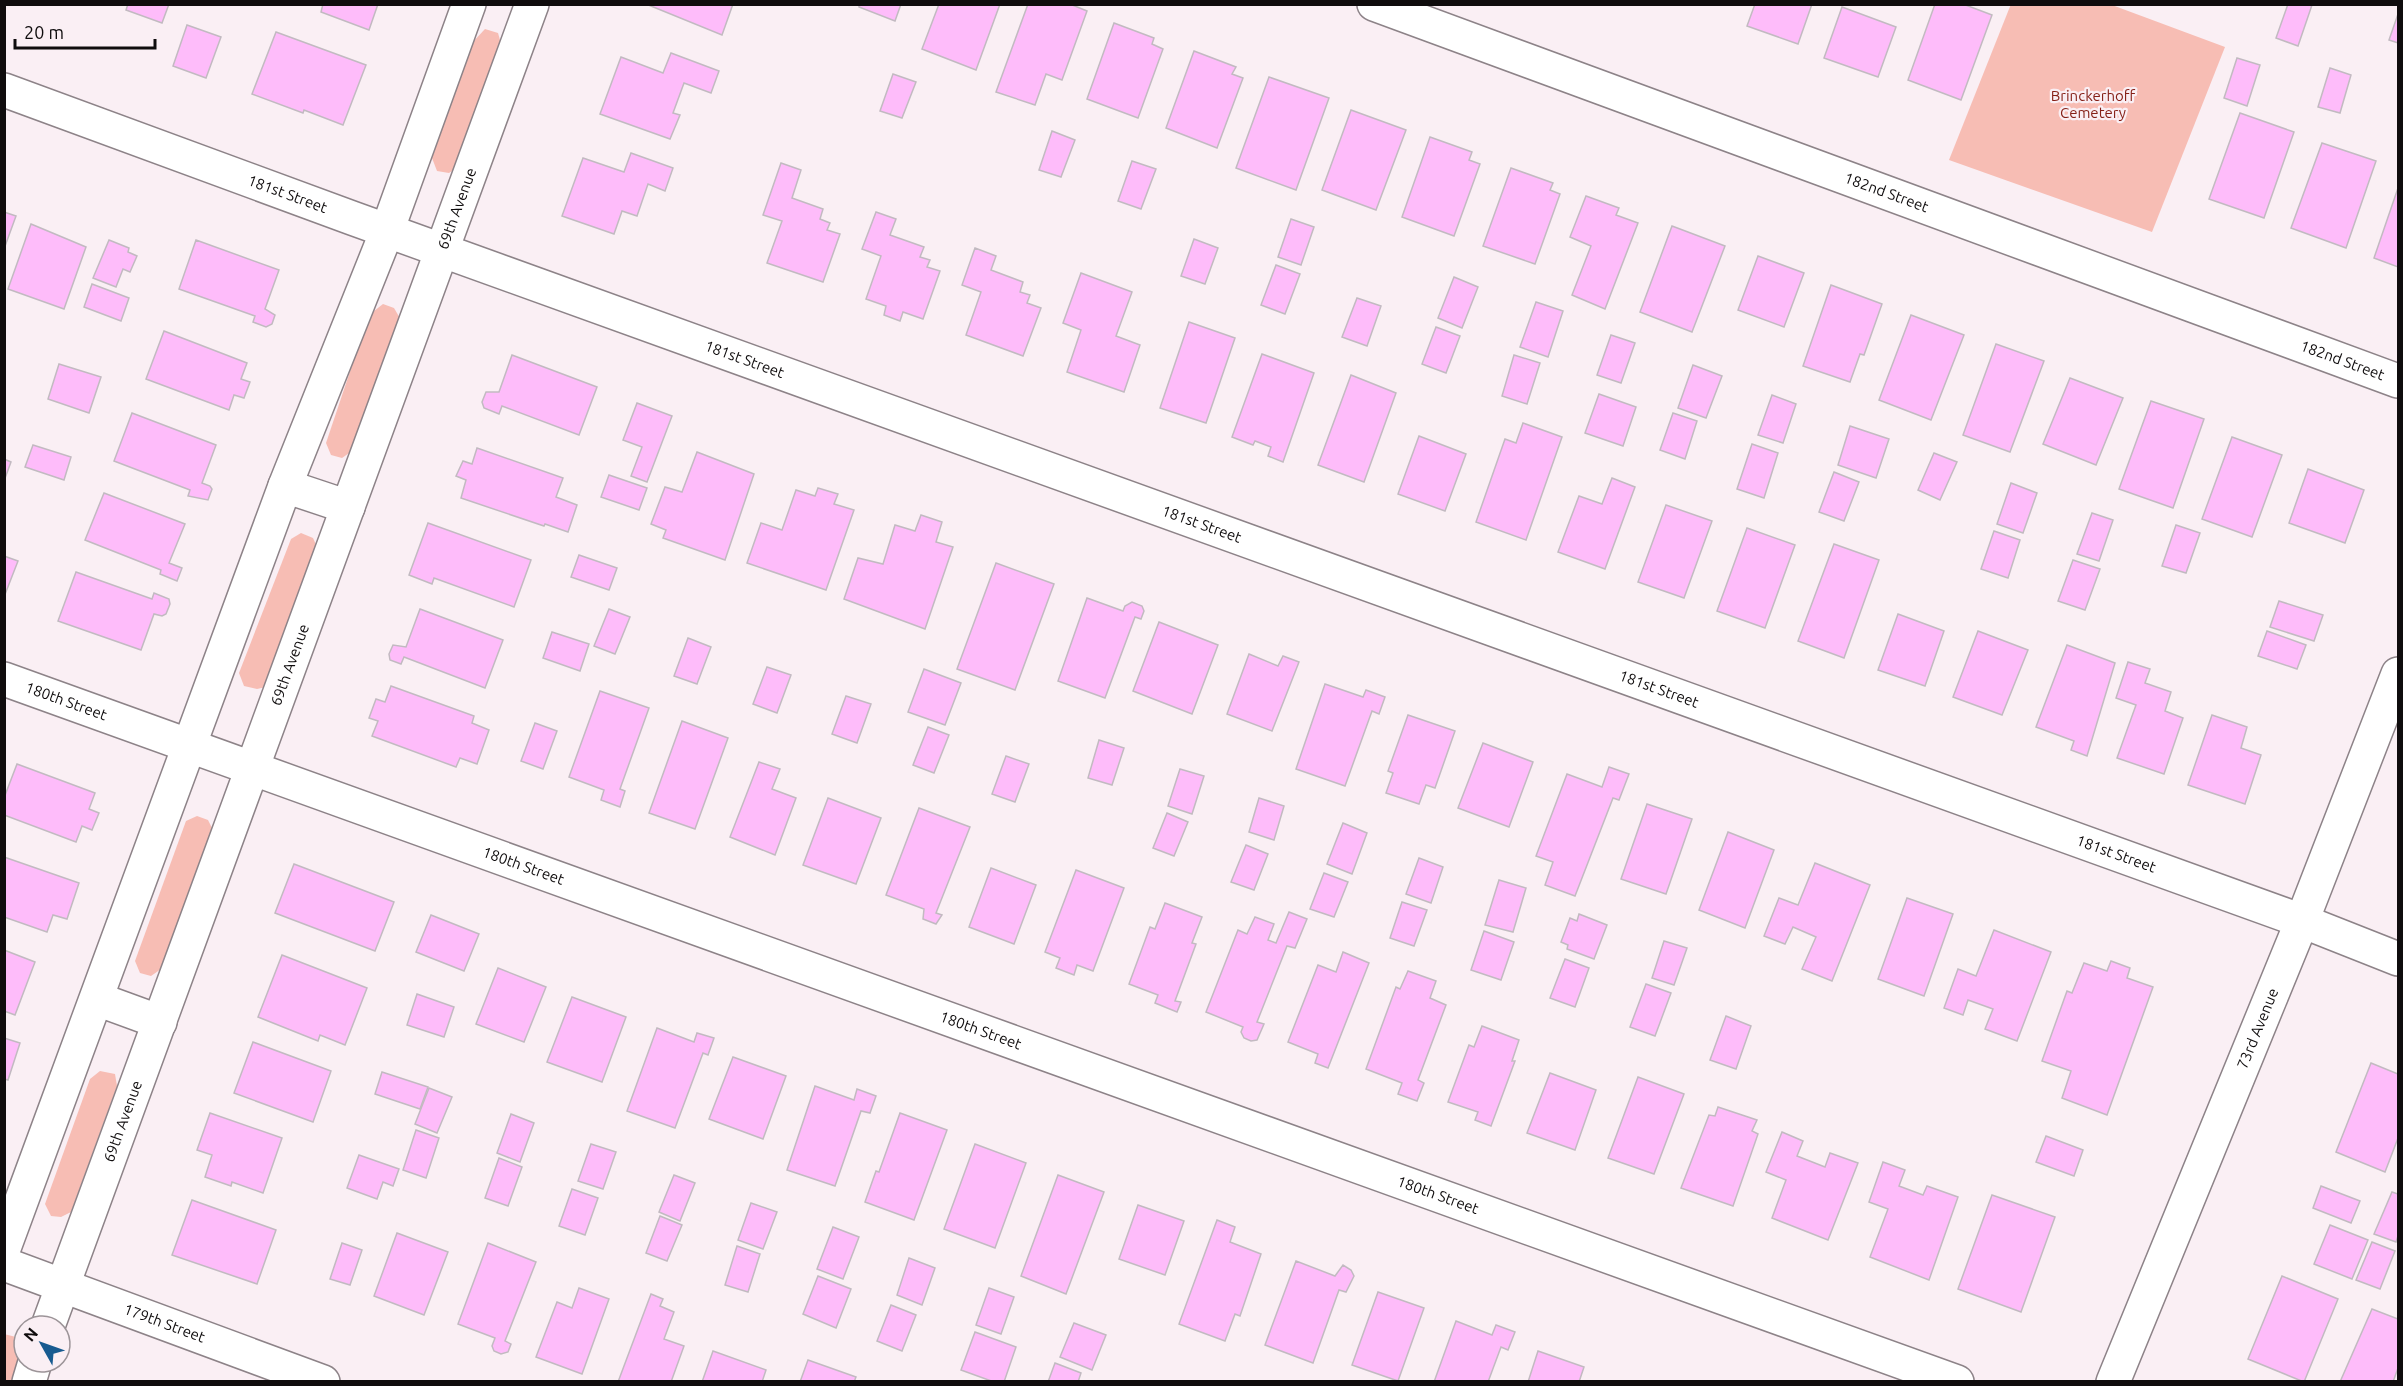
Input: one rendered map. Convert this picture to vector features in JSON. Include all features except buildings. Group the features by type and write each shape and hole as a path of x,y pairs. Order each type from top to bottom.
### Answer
{"street":[{"path":"4,1248 285,486 387,231 469,4"},
{"name":"69th Avenue","path":"52,1314 532,4"},
{"name":"182nd Street","path":"1374,4 2398,381"},
{"name":"181st Street","path":"4,90 387,231 2302,921 2398,959"},
{"path":"285,486 348,507"},
{"name":"73rd Avenue","path":"2114,1382 2302,921 2398,674"},
{"name":"180th Street","path":"4,679 1957,1382"},
{"path":"97,999 160,1022"},
{"name":"179th Street","path":"4,1264 323,1382"}],"green space":[{"name":"Brinckerhoff Cemetery","path":"2011,4 2112,5 2225,47 2152,232 1949,160"},
{"path":"485,29 498,33 502,47 458,167 449,173 437,171 432,158 472,43"},
{"path":"383,304 394,308 401,320 352,451 342,458 331,455 326,443 369,315"},
{"path":"301,533 313,538 318,549 266,687 257,689 244,686 239,673 291,539"},
{"path":"197,816 208,820 214,832 161,969 151,976 140,973 135,961 186,821"},
{"path":"100,1071 115,1074 117,1086 71,1212 61,1217 51,1216 45,1204 90,1079"},
{"path":"4,1334 12,1336 12,1374 16,1374 14,1381 5,1381"}]}
